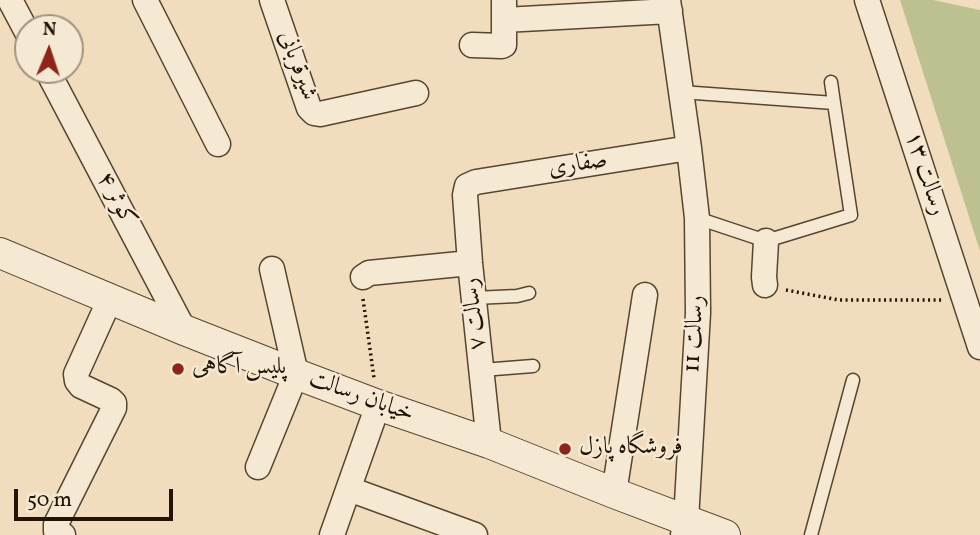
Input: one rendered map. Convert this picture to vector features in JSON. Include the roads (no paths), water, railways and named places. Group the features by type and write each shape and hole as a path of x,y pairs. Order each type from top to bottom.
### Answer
{"street":[{"path":"145,0 218,144"},
{"name":"شیرقربانی","path":"272,0 309,108 314,113 320,114 416,93"},
{"name":"رسالت ۱۳","path":"867,0 972,301 980,347"},
{"path":"472,45 502,46 505,42 504,10 669,6"},
{"name":"رسالت 11","path":"669,6 690,148 697,218 698,313 685,528"},
{"name":"کوثر ۴","path":"54,84 184,330"},
{"name":"صفاری","path":"467,186 476,182 690,148"},
{"name":"رسالت ۷","path":"467,186 465,195 470,263 489,443"},
{"path":"765,285 766,241"},
{"name":"خیابان رسالت","path":"0,253 296,374 489,443 614,494 685,528 724,535"},
{"path":"363,277 369,273 470,263"},
{"path":"258,467 296,374 272,269"},
{"path":"614,494 645,295"},
{"path":"63,535 56,531 56,524 114,408 111,400 80,386 76,374 110,299"},
{"path":"332,535 378,405"},
{"path":"349,489 475,535"}],"lane":[{"path":"697,218 766,241 851,215 831,82"},
{"path":"681,92 834,103"},
{"path":"474,298 529,293"},
{"path":"482,370 533,366"},
{"path":"811,535 853,380"}],"place":[{"name":"پلیس آگاهی","path":"178,369"},
{"name":"فروشگاه پازل","path":"565,449"}]}
